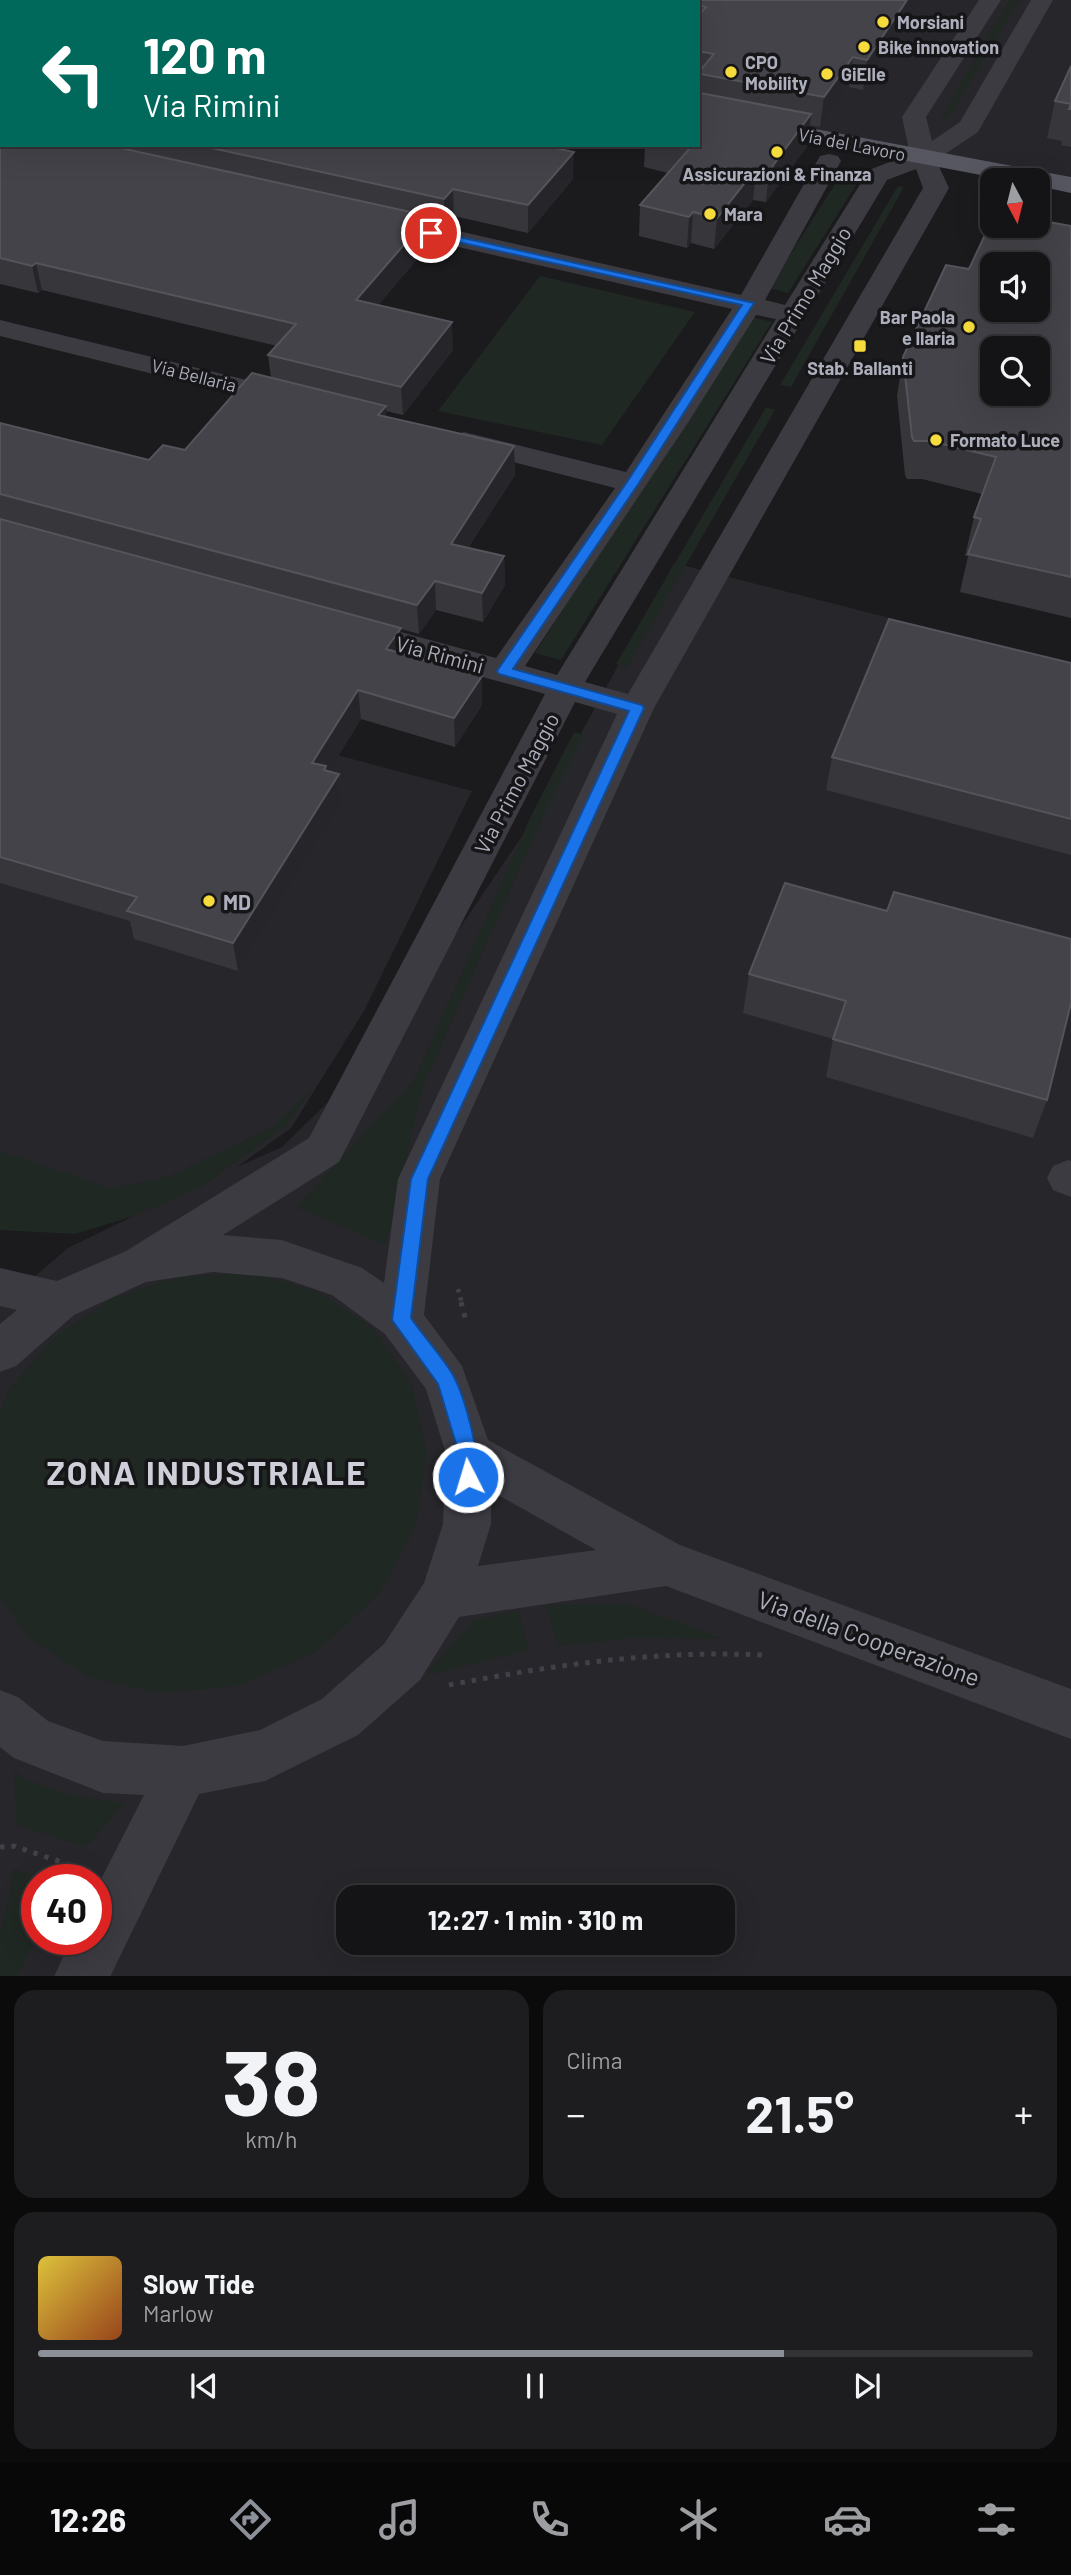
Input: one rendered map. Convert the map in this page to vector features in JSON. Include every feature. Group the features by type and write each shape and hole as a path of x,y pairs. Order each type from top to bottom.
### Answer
{"main road":[{"name":"Via del Lavoro","path":"700,114 1071,185"}],"street":[{"path":"401,1320 419,1179 637,708 936,188 923,158 914,117 990,0"},
{"name":"Via Primo Maggio","path":"0,1352 59,1301 141,1264 324,1150 566,687 878,175 923,158 970,127 1042,0"},
{"path":"504,671 633,483 748,303 829,161"},
{"path":"358,217 794,314"},
{"name":"Via Bellaria","path":"0,328 321,406"},
{"path":"443,436 633,483"},
{"name":"Via Rimini","path":"318,620 637,708"},
{"name":"Via Primo Maggio","path":"0,1715 32,1740 103,1767 183,1772 265,1755 340,1717 402,1662 444,1595 467,1524 469,1454 446,1380 401,1320 347,1281 282,1259 213,1253 141,1264"},
{"path":"0,1287 59,1301"},
{"name":"Via della Cooperazione","path":"469,1454 666,1563 1071,1714"},
{"name":"Via della Cooperazione","path":"444,1595 666,1563"},
{"path":"81,1976 183,1772"}],"path":[{"path":"441,1687 549,1665 628,1656 776,1657"},
{"path":"0,1847 14,1846 68,1864"}],"shaded area":[{"path":"700,0 1071,0 1071,179 1050,175 1050,168 1014,168 700,107"},
{"path":"1009,0 1020,0 948,119 941,118"},
{"path":"844,170 863,174 788,293 769,288"},
{"path":"898,186 904,187 791,387 780,385"},
{"path":"540,276 695,312 602,445 438,411"},
{"path":"751,317 772,322 561,660 535,653"},
{"path":"766,407 775,410 627,668 616,664"},
{"path":"674,563 1071,664 1071,1976 0,1976 0,1306 68,1248 150,1208 0,1206 0,665 472,791 364,1011 291,1128 237,1167 282,1147 369,1062 537,814"},
{"path":"574,732 584,735 542,819 423,1087 386,1245 296,1207 414,1080 531,816"},
{"path":"312,1089 287,1125 203,1186 134,1216 75,1234 0,1230 0,1151 111,1188 167,1177 273,1127"},
{"path":"251,1273 318,1291 374,1329 412,1385 427,1453 416,1526 378,1595 316,1652 237,1686 160,1693 88,1677 29,1638 0,1597 0,1411 10,1388 56,1336 113,1298 178,1277"},
{"path":"629,1604 723,1639 631,1638 558,1646 546,1605"},
{"path":"519,1610 528,1650 424,1676 475,1620"},
{"path":"14,1772 68,1794 125,1803 86,1847 17,1825"},
{"path":"14,1868 21,1871 21,1955 28,1955 19,1976 0,1976 0,1932"}],"building":[{"path":"907,0 867,60 853,57 824,97 700,75 700,71 714,54 700,51 700,14 706,7 700,6 700,2"},
{"path":"1071,66 1071,104 1055,101"},
{"path":"700,93 811,114 769,171 756,169 717,218 693,212 689,217 640,205 691,147 700,147"},
{"path":"0,147 116,147 429,216 356,300 452,322 401,387 268,355 296,324 36,263 32,266 0,258"},
{"path":"207,147 551,147 574,152 528,205 453,189 444,199"},
{"path":"1050,222 1071,226 1071,577 968,554 981,519 974,517 996,457 930,441 914,441 912,437 903,357 946,265 969,269 984,238 1050,238"},
{"path":"252,373 386,406 378,415 514,446 451,544 504,556 482,593 435,581 417,605 0,494 0,423 149,460 163,445 185,450"},
{"path":"0,519 401,628 386,649 482,676 454,718 358,690 312,763 326,766 324,770 339,774 233,943 127,911 137,897 0,857"},
{"path":"889,619 1071,663 1071,819 832,757"},
{"path":"785,883 887,911 894,892 1071,939 1071,1003 1047,1100 833,1039 846,1001 749,974"}],"place":[{"name":"Morsiani","path":"883,22"},
{"name":"Bike innovation","path":"864,47"},
{"name":"CPO Mobility","path":"731,72"},
{"name":"GiElle","path":"827,74"},
{"name":"Assicurazioni & Finanza","path":"777,152"},
{"name":"Mara","path":"710,214"},
{"name":"Bar Paola e Ilaria","path":"969,327"},
{"name":"Stab. Ballanti","path":"860,346"},
{"name":"Formato Luce","path":"936,440"},
{"name":"MD","path":"209,901"}],"district":[{"name":"ZONA INDUSTRIALE","path":"207,1472"}],"route":[{"path":"431,233 748,303 633,483 504,671 637,708 419,1179 401,1320 446,1380 469,1454 468,1477"}]}
